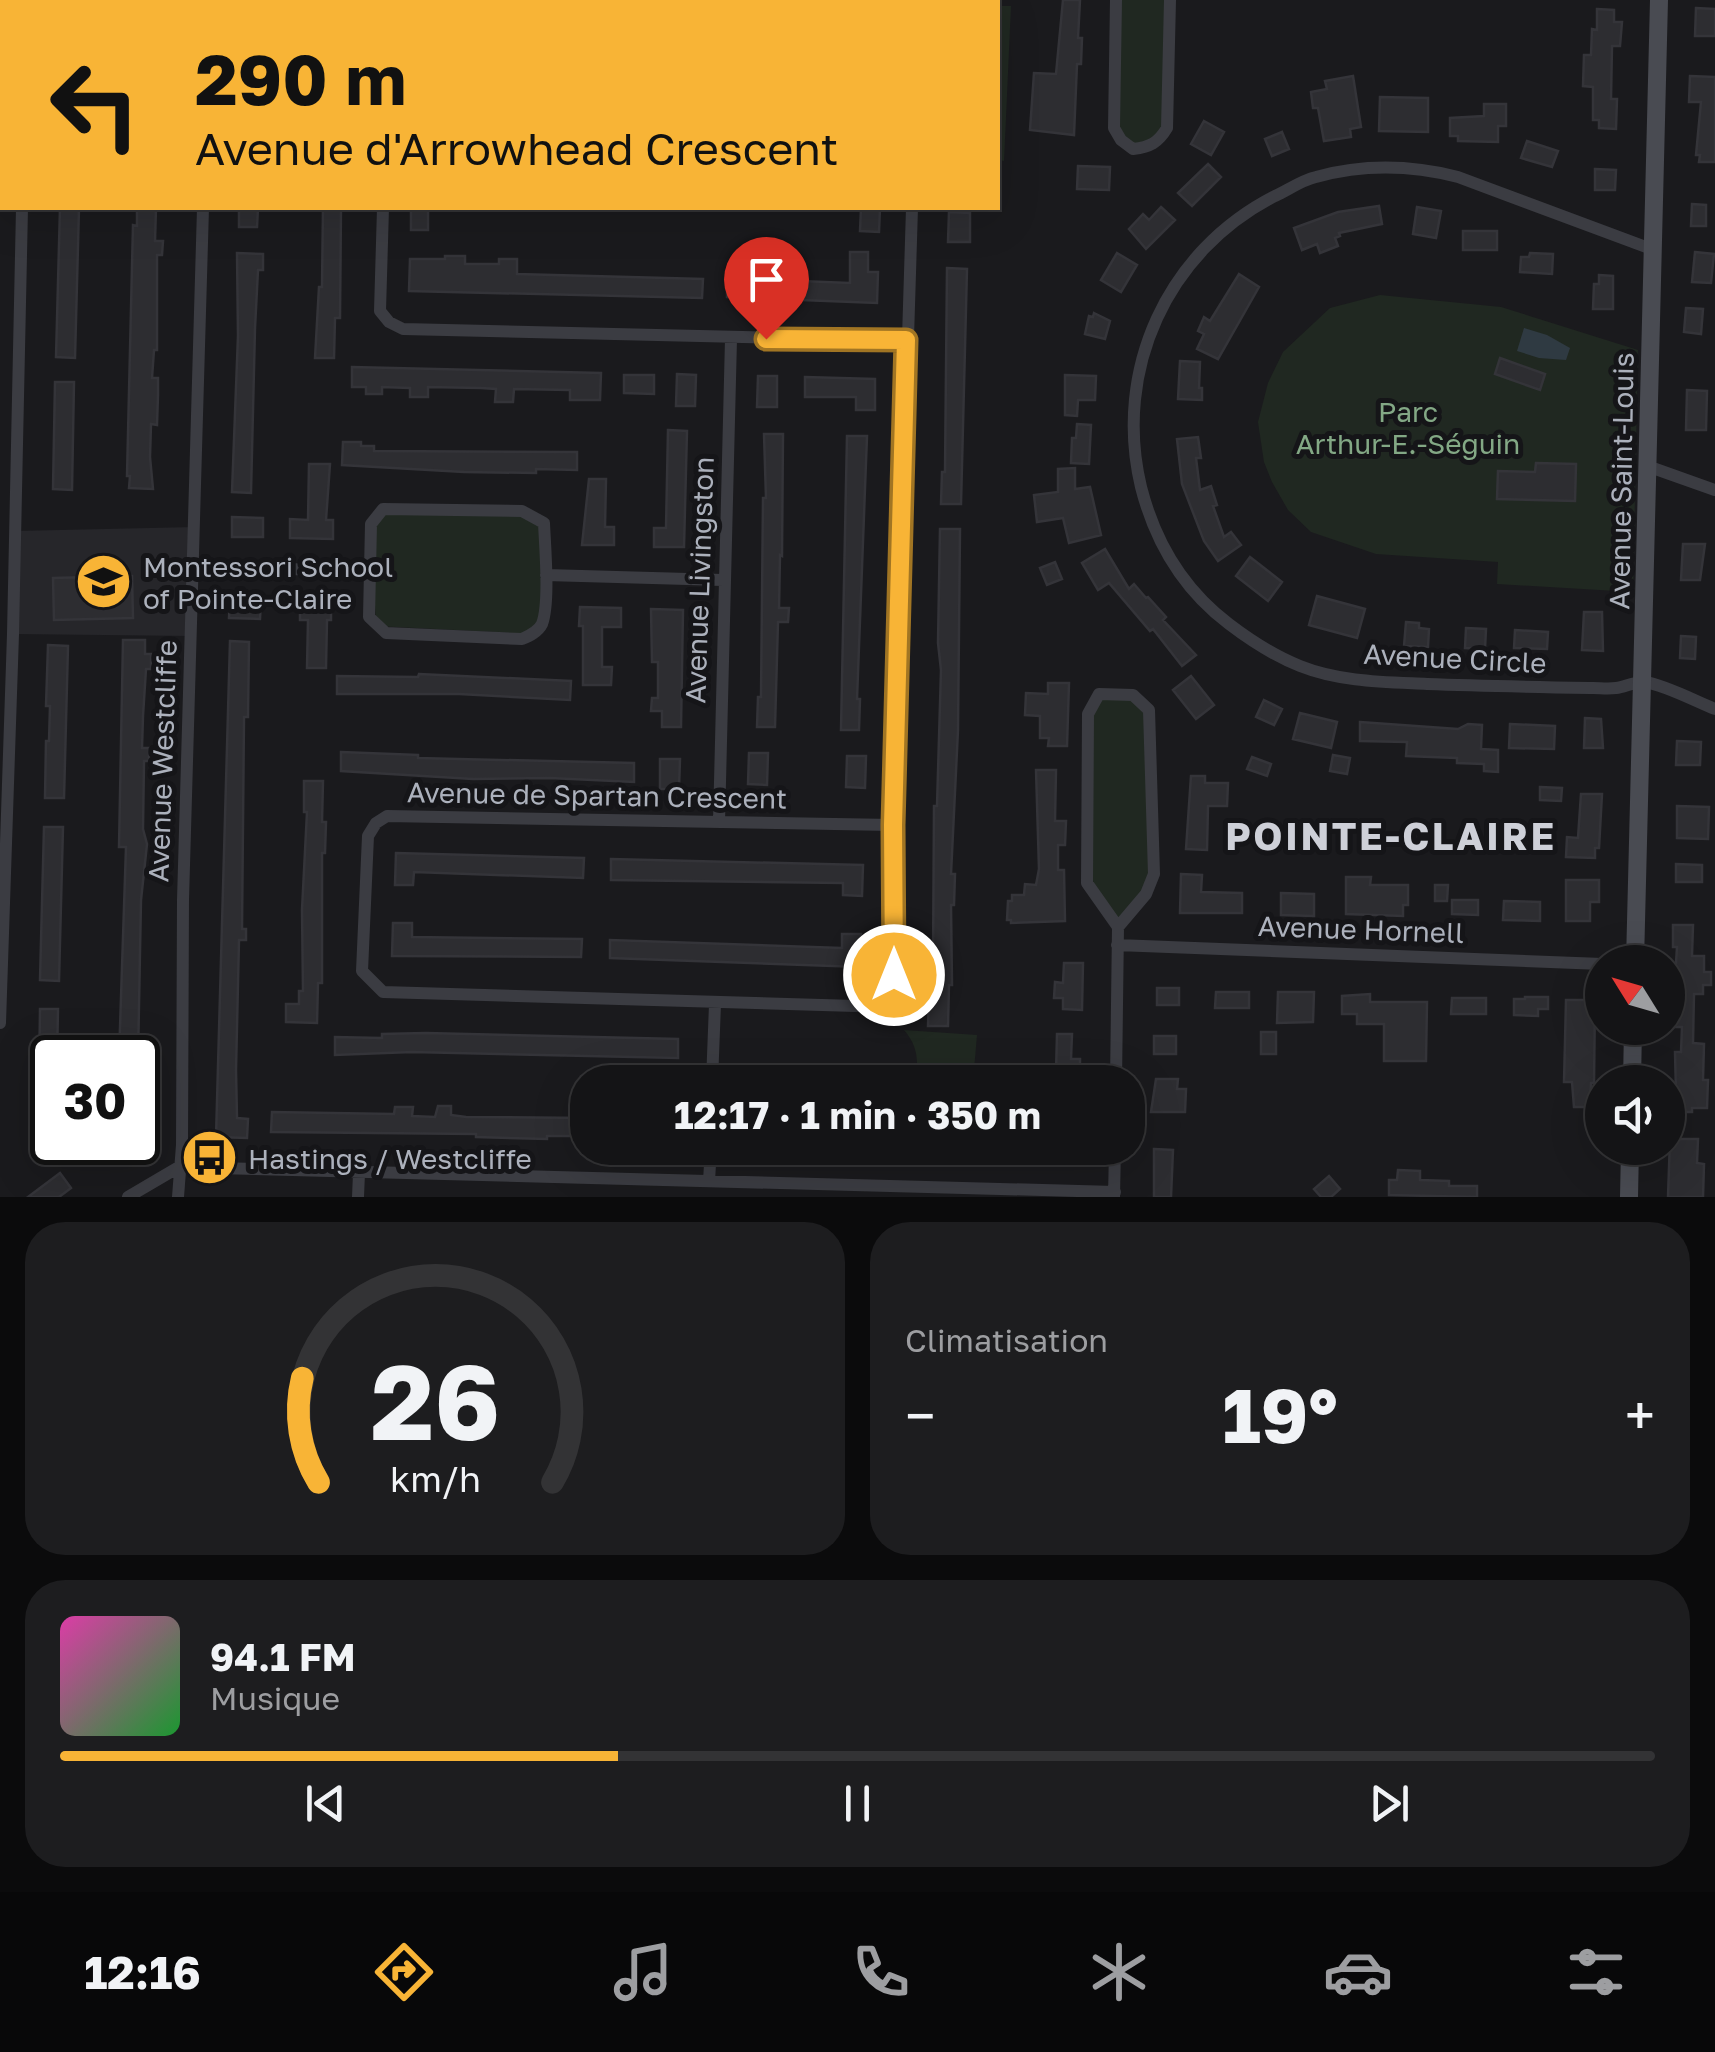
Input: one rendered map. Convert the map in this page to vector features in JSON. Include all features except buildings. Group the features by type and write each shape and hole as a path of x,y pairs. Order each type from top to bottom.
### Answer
{"street":[{"path":"1116,0 1114,128 1134,148 1150,147 1167,128 1170,0"},
{"name":"Avenue Saint-Louis","path":"1636,945 1659,0"},
{"name":"Avenue Circle","path":"1643,681 1617,688 1361,681 1302,666 1257,644 1228,624 1200,599 1169,558 1149,517 1133,433 1134,394 1148,339 1172,290 1206,244 1248,210 1313,177 1398,166 1429,170 1458,177 1654,250"},
{"path":"0,1024 14,634 22,210"},
{"name":"Avenue Westcliffe","path":"178,1197 203,210"},
{"path":"384,210 380,310 390,322 404,329 906,340"},
{"path":"893,825 912,210"},
{"name":"Avenue Livingston","path":"718,822 731,339"},
{"path":"1650,467 1715,490"},
{"path":"383,509 522,512 544,523 546,575 542,624 534,634 522,639 386,634 369,617 369,571 371,524 383,509"},
{"path":"194,566 369,571"},
{"path":"546,575 723,580"},
{"path":"1643,681 1715,709"},
{"path":"1116,1065 1118,926 1087,883 1088,714 1099,694 1132,695 1150,710 1154,874 1146,894 1118,926"},
{"name":"Avenue de Spartan Crescent","path":"387,816 718,822 893,825 894,975 888,992 875,1004 715,1004 383,992 362,970 368,836 376,823 387,816"},
{"name":"Avenue Hornell","path":"1118,945 1585,963"},
{"path":"713,1065 715,1004"},
{"path":"709,1165 709,1181"},
{"path":"128,1197 179,1168 709,1181 882,1191 1114,1194 1115,1165"},
{"path":"1628,1197 1629,1165"},
{"path":"358,1197 359,1173"}],"shaded area":[{"path":"1524,328 1570,348 1566,360 1517,351"},
{"name":"Montessori School of Pointe-Claire","path":"195,527 191,636 13,634 15,531"}],"green space":[{"path":"1116,0 1170,0 1167,128 1133,149 1114,128"},
{"path":"1000,6 1011,6 1004,161 1000,160"},
{"name":"Parc Arthur-E.-Séguin","path":"1380,295 1501,307 1638,350 1633,592 1497,584 1498,562 1376,554 1311,532 1288,510 1264,462 1258,422 1268,383 1283,352 1330,308"},
{"path":"383,509 522,511 544,523 542,624 534,634 376,626 371,524"},
{"path":"1099,694 1133,695 1149,710 1154,874 1118,927 1087,883 1088,714"},
{"path":"904,1030 977,1035 974,1065 917,1065 912,1042"}],"place":[{"name":"Montessori School of Pointe-Claire","path":"104,582"},
{"name":"Hastings / Westcliffe","path":"209,1158"}],"district":[{"name":"POINTE-CLAIRE","path":"1391,835"}],"route":[{"path":"766,339 906,340 893,825 894,975"}]}
